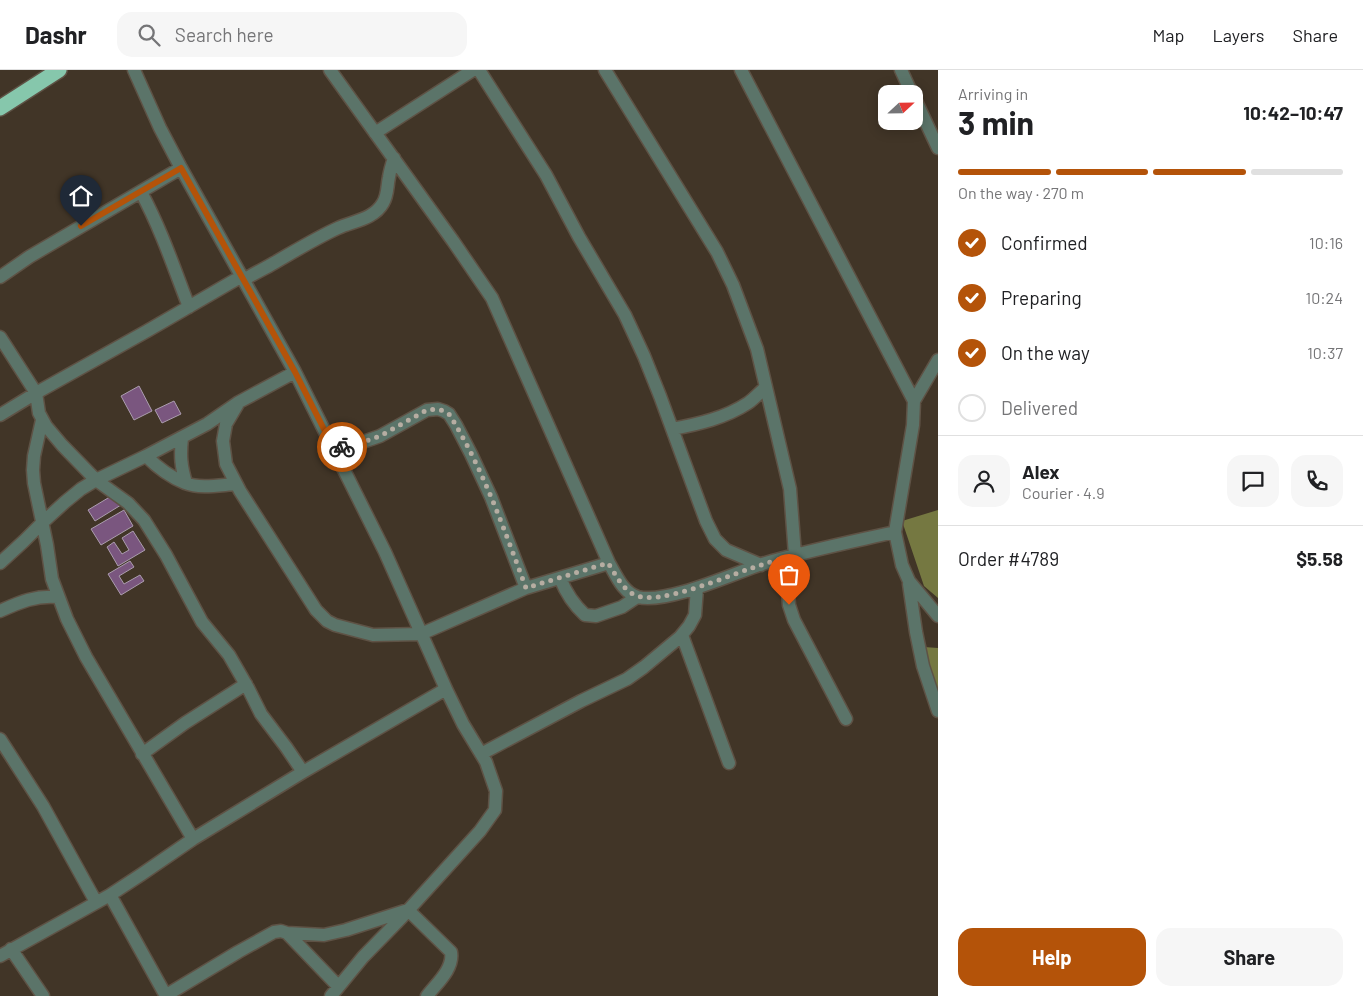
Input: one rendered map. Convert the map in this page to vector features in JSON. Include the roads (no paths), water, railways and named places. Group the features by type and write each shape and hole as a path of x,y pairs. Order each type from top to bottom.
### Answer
{"highway":[{"path":"0,108 59,70"}],"street":[{"path":"110,895 165,996 238,952 274,932 281,931 287,934 334,991 480,831 495,810 496,791 486,762 463,724 446,689 385,552 334,449 295,372 181,168 160,128 134,70"},
{"path":"330,70 492,298 608,563 628,591 637,597 656,598 697,588 761,565 793,556 895,532"},
{"path":"375,133 474,70"},
{"path":"478,70 546,175 625,315 644,356 706,521 715,540 726,550 761,565"},
{"path":"604,70 718,252 748,322 758,349 790,489 793,556 789,605 794,620 846,719"},
{"path":"741,70 914,401"},
{"path":"901,70 908,85"},
{"path":"923,116 938,148"},
{"path":"0,415 189,307 274,263 295,250 337,228 369,217 384,202 394,158"},
{"path":"0,277 29,257 181,168"},
{"path":"141,192 170,254 189,307"},
{"path":"0,336 36,393 42,420 53,435 96,480 128,503 144,520 166,555 202,622 229,655 261,714 303,772"},
{"path":"938,360 914,401 913,425 895,532 902,565 909,581 938,616"},
{"path":"0,563 64,502 96,480 182,438 207,424 239,402 295,372"},
{"path":"672,429 701,423 730,413 750,402 766,387"},
{"path":"239,402 226,424 223,442 226,464 236,484 316,610 327,621 335,625 373,635 421,634 526,588 608,563"},
{"path":"334,449 380,436 427,410 438,409 449,414 471,454 491,497 526,588"},
{"path":"42,420 34,456 34,483 52,579 58,597 86,657 193,839"},
{"path":"182,438 180,454 186,483"},
{"path":"146,456 168,474 186,483 198,486 236,484"},
{"path":"560,578 570,600 585,615 596,616 612,611 637,597"},
{"path":"909,581 923,666 938,711"},
{"path":"481,754 627,679 644,667 682,635 689,626 695,616 697,588"},
{"path":"0,611 24,600 46,596 58,597"},
{"path":"682,635 729,763"},
{"path":"142,754 185,723 246,684"},
{"path":"0,956 110,895 193,839 303,772 446,689"},
{"path":"0,739 43,806 96,902"},
{"path":"287,934 324,935 408,910"},
{"path":"408,910 451,952 450,966 427,996"},
{"path":"12,949 43,996"}]}
